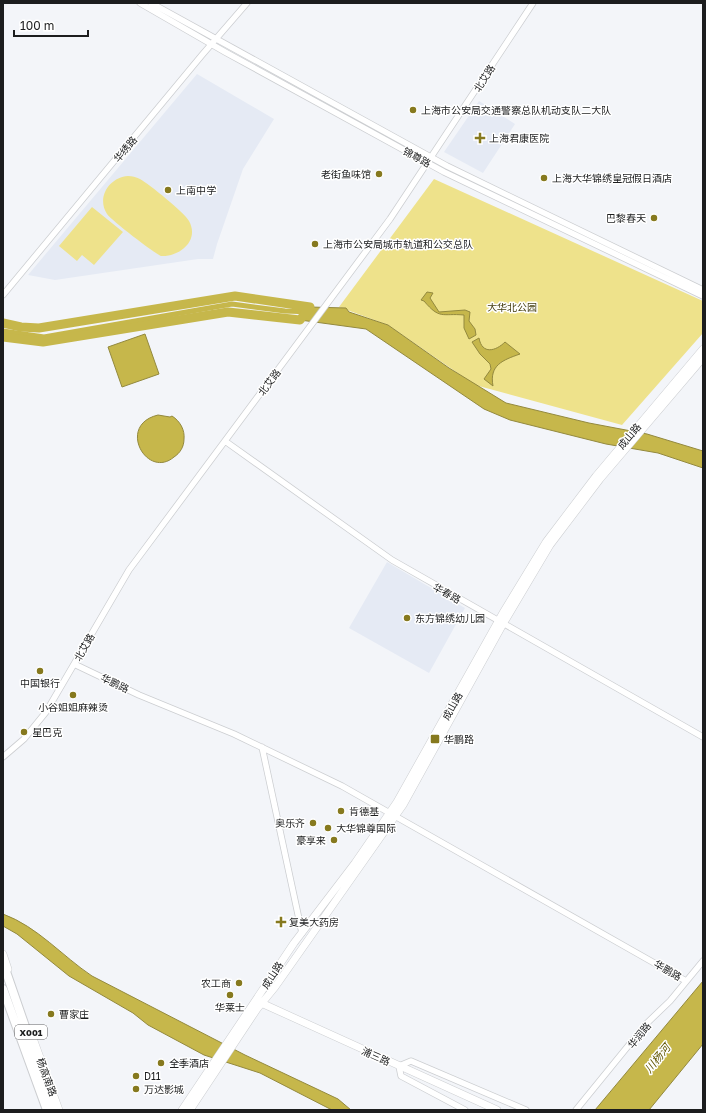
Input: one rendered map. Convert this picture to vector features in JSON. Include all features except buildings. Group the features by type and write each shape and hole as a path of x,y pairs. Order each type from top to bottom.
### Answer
{"highway":[{"name":"杨高南路","path":"3,963 54,1110"},
{"name":"杨高南路","path":"3,989 47,1110"}],"main road":[{"name":"成山路","path":"259,1002 327,915 393,814 501,623 550,545 622,450 703,349"},
{"name":"成山路","path":"638,430 703,358"},
{"name":"成山路","path":"190,1110 216,1066 259,1002 302,933 393,814"},
{"name":"杨高南路","path":"3,954 59,1110"},
{"name":"杨高南路","path":"3,998 43,1110"},
{"name":"浦三路","path":"259,1002 497,1110"},
{"name":"成山路","path":"182,1110 216,1066"}],"street":[{"name":"锦尊路","path":"140,3 430,161 703,296"},
{"name":"锦尊路","path":"151,3 213,42"},
{"name":"华绣路","path":"3,295 247,3"},
{"name":"北艾路","path":"3,757 24,739 40,721 129,570 390,219 430,161 533,3"},
{"name":"锦尊路","path":"430,161 703,290"},
{"name":"华春路","path":"225,441 392,560 703,737"},
{"name":"华鹏路","path":"74,664 139,695 262,747 342,786 686,981"},
{"path":"262,747 302,933"},
{"name":"华润路","path":"576,1110 646,1024 670,1001 703,961"},
{"path":"465,1110 401,1076 399,1066 411,1062 524,1109"}],"shaded area":[{"name":"上南中学","path":"197,74 274,119 243,169 213,259 198,259 55,280 28,275"},
{"name":"上海君康医院","path":"479,101 515,124 483,173 444,152"},
{"name":"东方锦绣幼儿园","path":"387,562 465,608 429,673 349,628"}],"green space":[{"path":"128,176 138,178 145,182 174,206 189,221 192,228 192,235 190,241 181,251 168,256 161,256 116,223 107,214 103,201 107,189 116,180 121,177"},
{"name":"大华北公园","path":"434,179 703,301 703,333 622,425 475,385 388,325 339,307"},
{"path":"92,207 123,232 94,265 82,255 77,261 59,246"}],"water":[{"path":"427,292 433,293 430,298 439,312 465,310 470,312 469,321 475,329 476,335 469,339 464,328 464,315 446,315 438,313 421,300"},
{"path":"310,307 346,308 349,312 388,325 449,368 506,403 589,423 647,434 703,451 703,468 658,453 606,444 510,420 484,409 366,329 300,320"},
{"path":"145,334 159,374 122,387 108,347"},
{"path":"479,338 483,347 486,349 490,350 498,348 505,342 520,354 503,361 495,368 492,379 493,386 484,379 491,369 490,364 480,354 472,342"},
{"path":"158,415 172,416 177,420 184,432 183,445 180,452 164,462 154,462 146,456 140,448 137,439 139,429 146,421"},
{"path":"3,914 39,934 92,976 245,1055 338,1099 351,1110 332,1110 260,1073 204,1055 148,1025 133,1013 69,976 17,934 3,926"},
{"name":"川杨河","path":"703,981 703,1044 649,1110 595,1110"}],"waterway":[{"path":"3,323 21,327 39,328 235,296 310,307 300,320 228,312 43,342 3,337"},
{"path":"3,331 44,337 232,304 285,311 312,312"}],"place":[{"name":"上海市公安局交通警察总队机动支队二大队","path":"413,110"},
{"name":"上海君康医院","path":"480,138"},
{"name":"老街鱼味馆","path":"379,174"},
{"name":"上海大华锦绣皇冠假日酒店","path":"544,178"},
{"name":"上南中学","path":"168,190"},
{"name":"巴黎春天","path":"654,218"},
{"name":"上海市公安局城市轨道和公交总队","path":"315,244"},
{"name":"东方锦绣幼儿园","path":"407,618"},
{"name":"中国银行","path":"40,671"},
{"name":"小谷姐姐麻辣烫","path":"73,695"},
{"name":"星巴克","path":"24,732"},
{"name":"华鹏路","path":"435,739"},
{"name":"肯德基","path":"341,811"},
{"name":"奥乐齐","path":"313,823"},
{"name":"大华锦尊国际","path":"328,828"},
{"name":"豪享来","path":"334,840"},
{"name":"复美大药房","path":"281,922"},
{"name":"农工商","path":"239,983"},
{"name":"华莱士","path":"230,995"},
{"name":"曹家庄","path":"51,1014"},
{"name":"全季酒店","path":"161,1063"},
{"name":"D11","path":"136,1076"},
{"name":"万达影城","path":"136,1089"}]}
